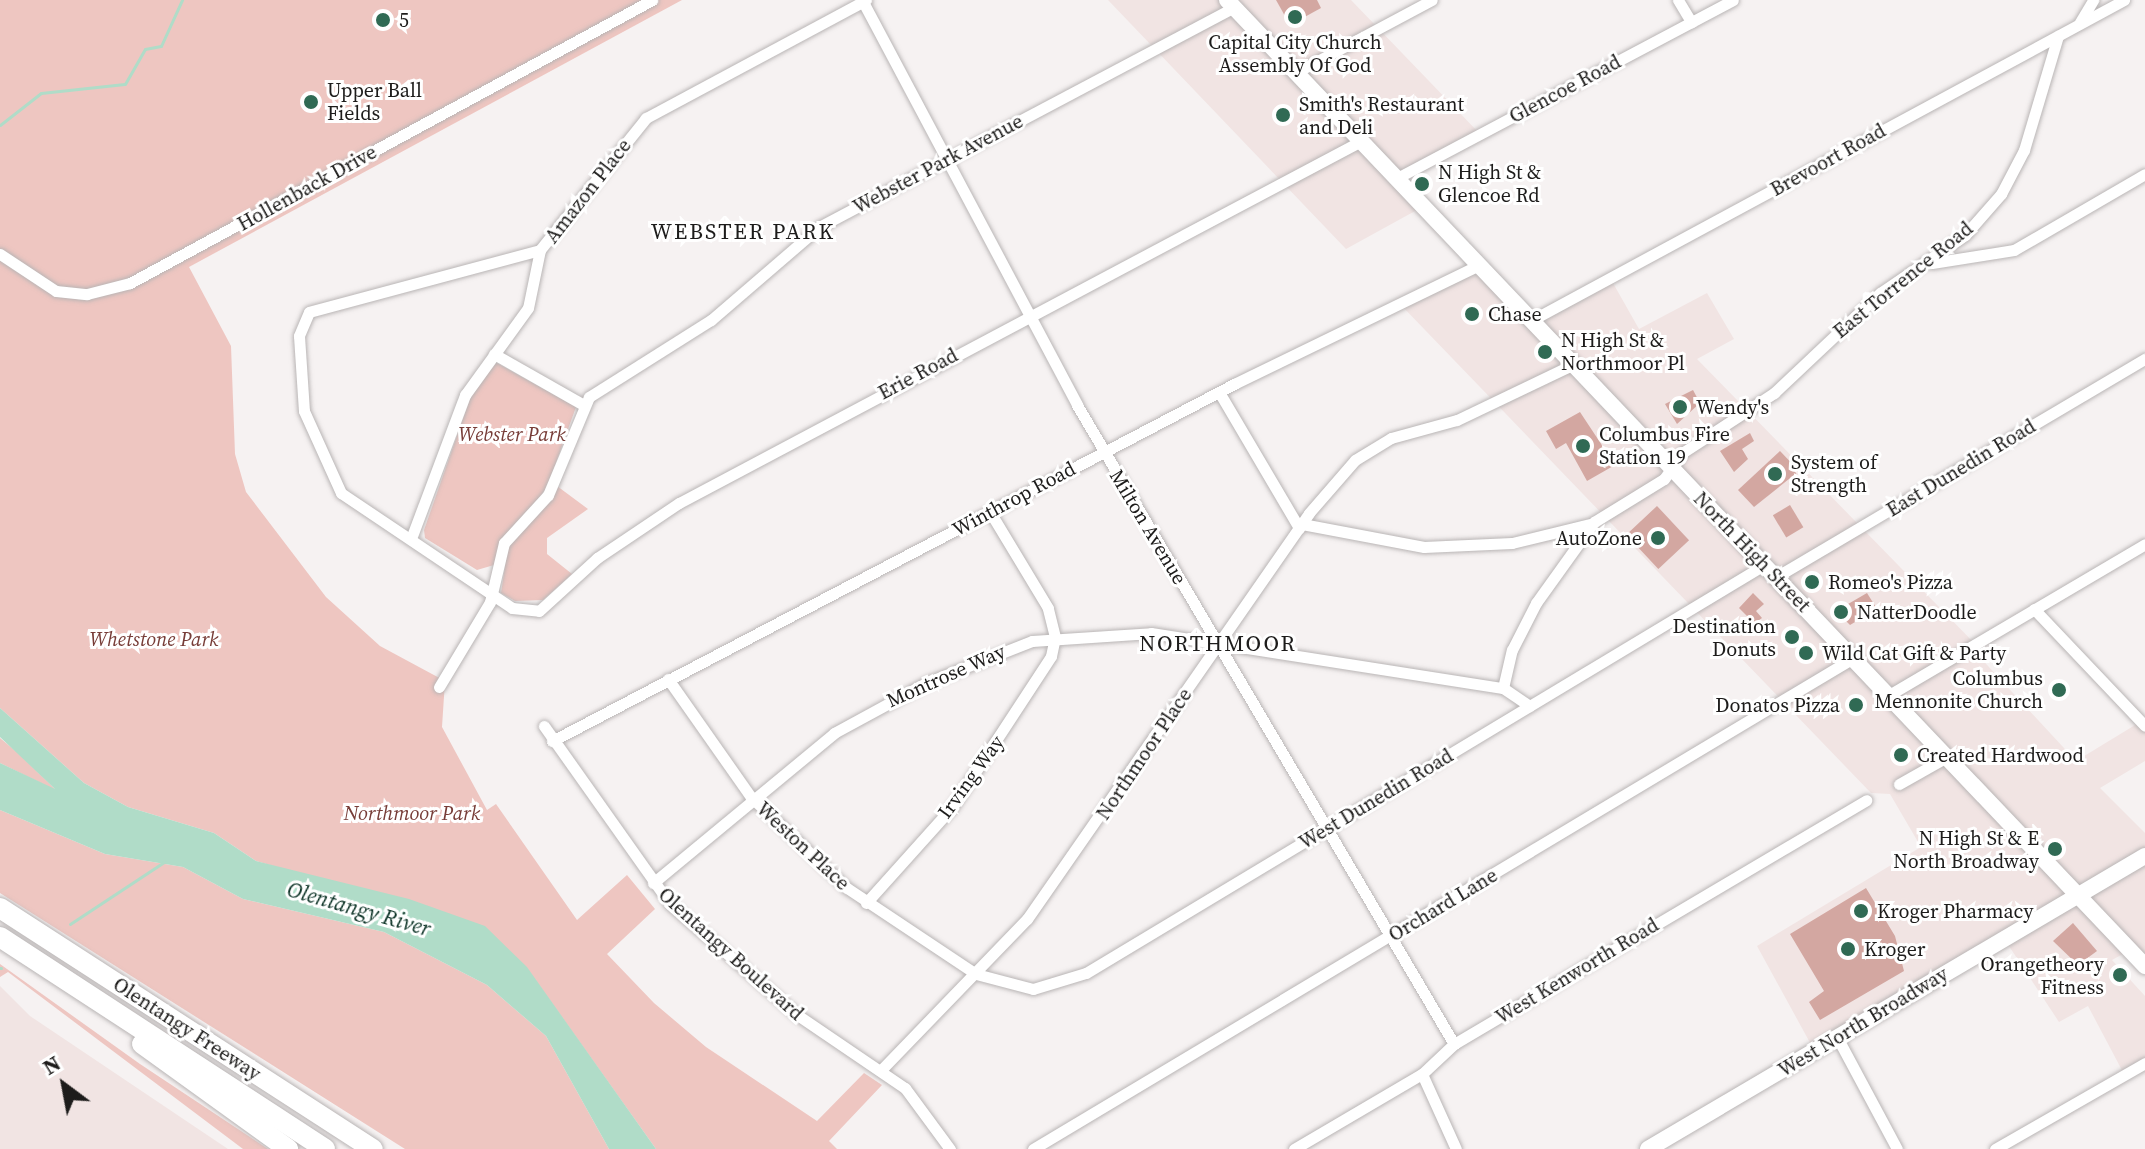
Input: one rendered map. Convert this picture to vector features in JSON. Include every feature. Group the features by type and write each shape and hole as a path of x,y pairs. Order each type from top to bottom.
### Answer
{"highway":[{"name":"Olentangy Freeway","path":"0,908 373,1149"},
{"name":"Olentangy Freeway","path":"4,939 325,1149"},
{"path":"4,939 288,1149"}],"main road":[{"name":"North High Street","path":"1230,4 2145,966"},
{"name":"West North Broadway","path":"1648,1149 2145,856"}],"street":[{"name":"Hollenback Drive","path":"0,254 56,291 87,294 130,283 652,0"},
{"path":"1295,73 1432,0"},
{"path":"1678,0 1691,22"},
{"name":"Glencoe Road","path":"1397,178 1733,0"},
{"path":"2080,23 2093,0"},
{"name":"Brevoort Road","path":"1532,320 2124,0"},
{"name":"Milton Avenue","path":"864,1 1028,315 1104,451 1454,1044"},
{"name":"Amazon Place","path":"412,536 351,501 335,483 304,411 299,336 309,312 320,305 540,250 646,118 864,1"},
{"name":"Webster Park Avenue","path":"582,404 711,320 819,227 1230,4"},
{"name":"East Torrence Road","path":"1594,522 1672,468 1682,453 1774,393 1880,293 1931,263 2001,194 2024,150 2058,36"},
{"name":"Erie Road","path":"494,593 527,612 550,606 597,558 679,503 1028,315 1361,141"},
{"path":"1931,263 2014,250 2145,174"},
{"path":"494,593 412,536 465,395 528,308 540,250"},
{"name":"Winthrop Road","path":"552,741 1104,451 1479,265"},
{"path":"439,687 494,593 504,543 548,495 582,404 494,354"},
{"name":"East Dunedin Road","path":"1770,571 2145,359"},
{"name":"Northmoor Place","path":"882,1069 976,974 1068,866 1300,526 1370,449 1472,414 1574,364"},
{"path":"1219,392 1300,526 1424,547 1512,543 1594,522"},
{"path":"990,512 1048,608 1055,637"},
{"path":"1503,688 1536,603 1594,522"},
{"path":"1889,695 2145,544"},
{"path":"474,577 497,570"},
{"name":"West Dunedin Road","path":"976,974 1033,989 1086,973 1530,706 1770,571"},
{"path":"2034,609 2145,726"},
{"name":"Montrose Way","path":"653,883 751,797 885,703 970,662 1055,637 1122,632 1218,644 1503,688 1530,706"},
{"name":"Irving Way","path":"866,903 978,771 1041,675 1055,637"},
{"name":"Orchard Lane","path":"1033,1149 1853,658"},
{"name":"Weston Place","path":"668,679 751,797 866,903 976,974"},
{"name":"Olentangy Boulevard","path":"544,726 653,883 796,1014 882,1069 925,1109 950,1149"},
{"path":"1899,784 1947,757"},
{"name":"West Kenworth Road","path":"1294,1149 1422,1074 1454,1044 1866,800"},
{"path":"1837,1037 1897,1149"},
{"path":"1995,1149 2145,1063"},
{"path":"1422,1074 1456,1149"}],"shaded area":[{"path":"1108,0 1351,0 1480,134 1399,177 1426,205 1346,249"},
{"path":"1478,263 1533,319 1609,276 1639,329 1707,293 1734,339 1697,359 1980,649 1976,653 2076,761 2145,719 2145,761 2100,788 2145,833 2145,965 2130,950 2112,960 2145,996 2145,1062 2124,1074 2088,1006 2059,1022 2003,937 1814,1050 1757,946 1921,847 1890,794 1871,793 1399,303"},
{"path":"0,986 30,1016 228,1149 0,1149"}],"green space":[{"name":"Whetstone Park","path":"0,0 682,0 189,267 231,346 235,454 246,492 326,597 380,646 445,681 442,727 487,810 496,804 577,920 627,875 655,909 607,954 654,1003 706,1047 817,1121 864,1073 882,1085 829,1141 837,1149 656,1149 527,968 485,927 256,861 214,833 128,807 84,783 0,708"},
{"name":"Webster Park","path":"495,362 576,407 548,485 494,565 477,570 425,538 424,530 473,390"},
{"path":"557,486 588,509 547,538 547,554 572,574 543,600 515,601 501,593 508,546"},
{"path":"0,738 18,753 57,791 0,763"},
{"path":"0,810 105,854 183,867 243,899 384,932 487,985 546,1036 609,1149 405,1149 0,893"},
{"path":"0,964 140,1064 268,1149 243,1149 8,972 0,977"}],"water":[{"name":"Olentangy River","path":"0,708 84,783 128,807 214,833 256,861 409,899 485,926 527,967 656,1149 609,1149 546,1036 487,985 384,932 243,899 183,867 105,854 0,810 0,763 55,789 0,737"}],"building":[{"name":"Capital City Church Assembly Of God","path":"1276,0 1317,0 1321,8 1290,25"},
{"name":"Wendy's","path":"1693,390 1700,403 1677,424 1665,404"},
{"name":"Columbus Fire Station 19","path":"1580,412 1615,465 1587,481 1566,443 1556,449 1546,431"},
{"path":"1750,433 1754,441 1742,449 1748,459 1734,472 1720,451"},
{"name":"System of Strength","path":"1780,451 1799,471 1754,507 1738,490"},
{"path":"1790,505 1803,527 1786,538 1773,515"},
{"name":"AutoZone","path":"1657,506 1689,540 1658,569 1626,535"},
{"path":"1753,593 1764,604 1756,611 1762,618 1745,630 1740,625 1748,617 1739,608"},
{"path":"1867,593 1877,609 1850,625 1836,611"},
{"name":"Kroger","path":"1866,888 1895,936 1904,971 1820,1020 1809,1002 1824,991 1790,934"},
{"path":"2073,923 2097,951 2078,965 2053,941"}],"waterway":[{"path":"0,125 41,93 125,84 145,49 161,46 182,0"},
{"path":"70,924 164,862"}],"place":[{"name":"Capital City Church Assembly Of God","path":"1295,17"},
{"name":"5","path":"383,20"},
{"name":"Upper Ball Fields","path":"311,102"},
{"name":"Smith's Restaurant and Deli","path":"1283,115"},
{"name":"N High St & Glencoe Rd","path":"1422,184"},
{"name":"Chase","path":"1472,314"},
{"name":"N High St & Northmoor Pl","path":"1545,352"},
{"name":"Wendy's","path":"1680,407"},
{"name":"Columbus Fire Station 19","path":"1583,446"},
{"name":"System of Strength","path":"1775,474"},
{"name":"AutoZone","path":"1658,538"},
{"name":"Romeo's Pizza","path":"1812,582"},
{"name":"NatterDoodle","path":"1841,612"},
{"name":"Destination Donuts","path":"1792,637"},
{"name":"Wild Cat Gift & Party","path":"1806,653"},
{"name":"Columbus Mennonite Church","path":"2059,690"},
{"name":"Donatos Pizza","path":"1856,705"},
{"name":"Created Hardwood","path":"1901,755"},
{"name":"N High St & E North Broadway","path":"2055,849"},
{"name":"Kroger Pharmacy","path":"1861,911"},
{"name":"Kroger","path":"1848,949"},
{"name":"Orangetheory Fitness","path":"2120,975"}],"district":[{"name":"WEBSTER PARK","path":"743,232"},
{"name":"NORTHMOOR","path":"1218,644"}],"park label":[{"name":"Northmoor Park","path":"412,813"}]}
